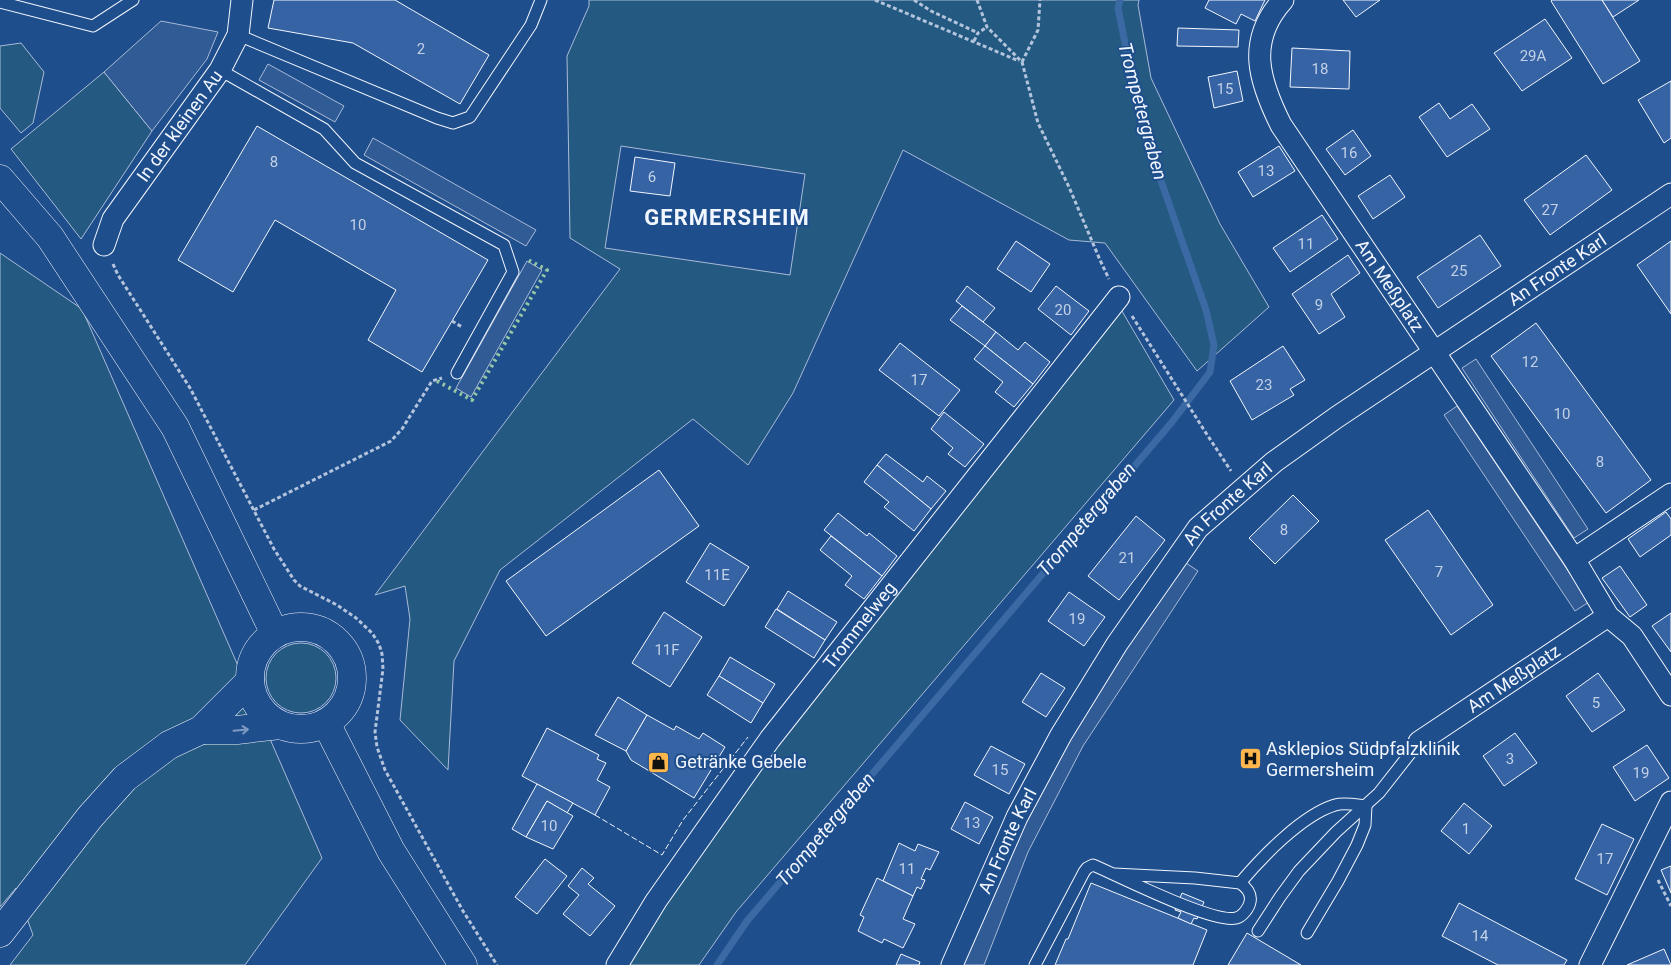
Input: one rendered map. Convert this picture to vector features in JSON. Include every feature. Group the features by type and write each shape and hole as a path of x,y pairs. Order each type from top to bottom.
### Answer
{"main road":[{"path":"0,179 50,237 175,428 275,634"},
{"path":"306,627 322,631 336,640 346,652 352,667 352,684 348,699 339,713 326,723 311,728 296,729 280,725 267,717 257,704 251,690 250,673 254,658 262,644 275,634 290,628 306,627"},
{"path":"0,933 90,818 125,778 169,745 201,730 250,681"},
{"path":"326,723 391,851 463,965"},
{"path":"201,730 237,730 280,725"}],"street":[{"name":"In der kleinen Au","path":"104,245 113,219 220,70 238,35 242,0"},
{"name":"Am Meßplatz","path":"1283,0 1275,8 1268,22 1259,50 1262,82 1281,125 1574,559 1608,616 1632,636 1671,695"},
{"name":"An Fronte Karl","path":"952,965 1017,817 1061,735 1117,644 1198,528 1274,462 1337,417 1671,194"},
{"name":"Trommelweg","path":"617,965 656,901 770,739 1119,297"},
{"path":"1574,559 1671,494"},
{"name":"Am Meßplatz","path":"1419,742 1608,616"},
{"path":"1590,965 1671,802"}],"lane":[{"path":"0,2 93,26 133,0"},
{"path":"238,35 437,118 453,122 470,117 531,25 541,0"},
{"path":"220,70 324,129 355,163 504,245 513,272 457,373"},
{"path":"1258,931 1299,871 1336,832 1379,793 1419,742"},
{"path":"1240,883 1277,845 1310,818 1323,810 1337,804 1366,806"},
{"path":"1307,933 1357,845 1365,825 1366,806"},
{"path":"1035,965 1087,868 1093,865 1206,914 1224,918 1236,918 1243,914 1250,905 1251,898 1249,893 1240,883 1195,878 1114,874"}],"path":[{"path":"875,0 1022,62"},
{"path":"914,0 931,11 978,33"},
{"path":"976,0 987,27 1022,62 1038,123 1069,187 1100,260 1119,297 1243,488"},
{"path":"1022,62 1038,30 1040,0"},
{"path":"974,41 978,33 987,27"},
{"path":"104,245 118,275 190,388 274,549 294,580 300,586 356,618 372,633 379,644 384,670 375,732 377,747 385,770 463,911 496,965"},
{"path":"254,510 391,441 402,429 432,382 457,373"}],"shaded area":[{"path":"589,0 1139,0 1138,5 1151,78 1220,224 1269,307 1197,371 1105,243 1069,240 903,150 793,393 748,465 693,419 500,570 454,661 448,770 400,720 410,619 405,586 375,595 620,269 570,238 567,56 589,6","holes":["621,146 805,174 790,275 605,248"]},
{"path":"161,21 218,32 207,59 152,131 104,72"},
{"path":"21,43 44,72 33,123 21,133 0,108 0,46"},
{"path":"268,64 344,106 335,122 259,80"},
{"path":"104,72 152,131 81,239 11,149"},
{"path":"373,138 536,230 526,246 364,155"},
{"path":"0,253 82,309 322,858 245,965 10,965 33,935 16,888 0,907"},
{"path":"527,261 542,270 471,397 456,388"},
{"path":"1119,306 1174,400 736,912 699,965 629,965 683,877 759,763"},
{"path":"1476,359 1588,529 1574,538 1462,368"},
{"path":"1457,406 1589,602 1575,611 1444,415"},
{"path":"1183,561 1198,571 1083,746 1028,852 984,965 961,965 996,881 1068,737"},
{"path":"308,643 321,649 330,658 334,664 336,678 334,692 326,703 315,711 294,713 287,711 276,703 268,692 266,671 268,664 276,653 287,645"}],"building":[{"path":"274,0 395,0 489,55 460,104 353,43 268,28"},
{"path":"1209,0 1265,0 1255,21 1241,14 1236,24 1205,8"},
{"path":"1343,0 1380,0 1356,17"},
{"path":"1552,0 1602,0 1640,61 1603,84"},
{"path":"1602,0 1639,0 1613,17"},
{"path":"1545,19 1572,58 1522,91 1494,53"},
{"path":"1178,28 1239,30 1238,47 1177,46"},
{"path":"1292,48 1350,51 1349,89 1290,87"},
{"path":"1237,71 1243,101 1214,108 1208,77"},
{"path":"1671,81 1671,138 1664,143 1638,100"},
{"path":"1439,103 1450,119 1472,104 1490,129 1447,157 1419,117"},
{"path":"257,126 488,260 422,372 368,340 396,290 275,220 233,292 178,260"},
{"path":"1353,130 1371,156 1345,175 1326,149"},
{"path":"1279,146 1295,171 1253,197 1238,172"},
{"path":"1586,155 1612,190 1550,235 1524,200"},
{"path":"635,157 675,163 670,196 630,191"},
{"path":"1390,175 1405,197 1373,219 1358,196"},
{"path":"1322,215 1338,239 1290,272 1273,248"},
{"path":"1480,235 1501,266 1438,308 1417,277"},
{"path":"1016,241 1050,264 1031,292 997,269"},
{"path":"1671,241 1671,314 1637,265"},
{"path":"1348,255 1360,273 1331,294 1345,317 1319,334 1292,294"},
{"path":"967,286 995,308 983,322 956,301"},
{"path":"1056,286 1089,311 1071,335 1038,309"},
{"path":"962,306 996,332 985,346 950,320"},
{"path":"1536,323 1651,480 1606,513 1491,356"},
{"path":"996,332 1018,350 1025,342 1050,362 1033,384 985,346"},
{"path":"900,343 960,390 939,416 879,370"},
{"path":"985,346 1033,384 1014,407 995,392 1003,382 974,359"},
{"path":"1283,346 1305,380 1290,389 1294,395 1252,420 1230,381"},
{"path":"944,412 984,444 965,467 948,454 953,448 931,429"},
{"path":"886,454 923,482 927,476 946,491 931,509 877,465"},
{"path":"877,465 931,509 914,531 884,507 889,502 864,482"},
{"path":"659,470 699,526 546,636 506,581"},
{"path":"1293,495 1319,521 1275,564 1249,538"},
{"path":"1428,510 1493,605 1451,635 1385,540"},
{"path":"1666,512 1671,519 1671,535 1640,557 1628,539"},
{"path":"838,513 867,536 869,533 897,556 882,576 824,530"},
{"path":"1136,516 1165,540 1119,600 1088,576"},
{"path":"831,536 882,576 864,599 845,585 852,576 820,550"},
{"path":"710,543 749,567 724,606 686,582"},
{"path":"1620,566 1647,605 1630,617 1602,578"},
{"path":"788,591 837,622 825,640 777,609"},
{"path":"1069,592 1105,617 1084,646 1048,621"},
{"path":"776,609 825,640 814,658 765,627"},
{"path":"664,612 702,637 670,687 632,663"},
{"path":"1671,613 1671,652 1652,626"},
{"path":"730,657 775,684 763,703 719,676"},
{"path":"1041,673 1065,688 1046,717 1022,702"},
{"path":"1598,673 1625,710 1592,732 1566,696"},
{"path":"719,676 763,703 751,723 707,695"},
{"path":"618,697 647,715 626,751 595,735"},
{"path":"647,715 674,730 676,726 699,739 703,733 725,747 694,798 631,760 626,751"},
{"path":"547,728 599,755 597,759 606,763 597,780 610,787 595,815 522,776"},
{"path":"1515,733 1537,763 1504,786 1483,756"},
{"path":"1647,745 1669,778 1635,801 1613,767"},
{"path":"991,746 1025,764 1009,794 974,775"},
{"path":"537,784 573,803 567,813 547,801 526,837 512,829"},
{"path":"547,801 573,816 553,849 526,837"},
{"path":"965,802 993,817 979,844 951,829"},
{"path":"1464,803 1492,826 1469,854 1441,831"},
{"path":"1602,824 1634,839 1607,895 1575,879"},
{"path":"899,843 915,851 918,844 939,852 930,870 926,868 921,879 925,880 921,889 917,887 913,896 883,881"},
{"path":"545,859 567,876 537,914 515,897"},
{"path":"1671,866 1671,893 1661,870"},
{"path":"582,868 594,878 588,884 615,906 590,936 563,914 579,895 568,886"},
{"path":"877,878 913,896 903,919 915,924 903,948 884,939 882,943 858,931 864,917 860,915"},
{"path":"1091,883 1207,930 1193,965 1055,965"},
{"path":"1182,893 1204,902 1197,919 1194,918 1191,924 1178,918 1181,912 1175,910"},
{"path":"1459,903 1567,960 1564,965 1498,965 1442,936"},
{"path":"1247,933 1301,965 1228,965"},
{"path":"1664,949 1671,965 1627,965"},
{"path":"901,954 920,962 919,965 896,965"}],"waterway":[{"name":"Trompetergraben","path":"717,965 747,921 1172,422 1210,372 1214,345 1206,310 1151,152 1129,63 1118,8 1120,0"}],"hedge":[{"path":"437,381 472,400 547,270 528,260"}],"fence":[{"path":"595,815 662,855 683,820 748,737"}],"place":[{"name":"Asklepios Südpfalzklinik Germersheim","path":"1250,759"},
{"name":"Getränke Gebele","path":"659,762"}],"district":[{"name":"GERMERSHEIM","path":"727,217"}]}
